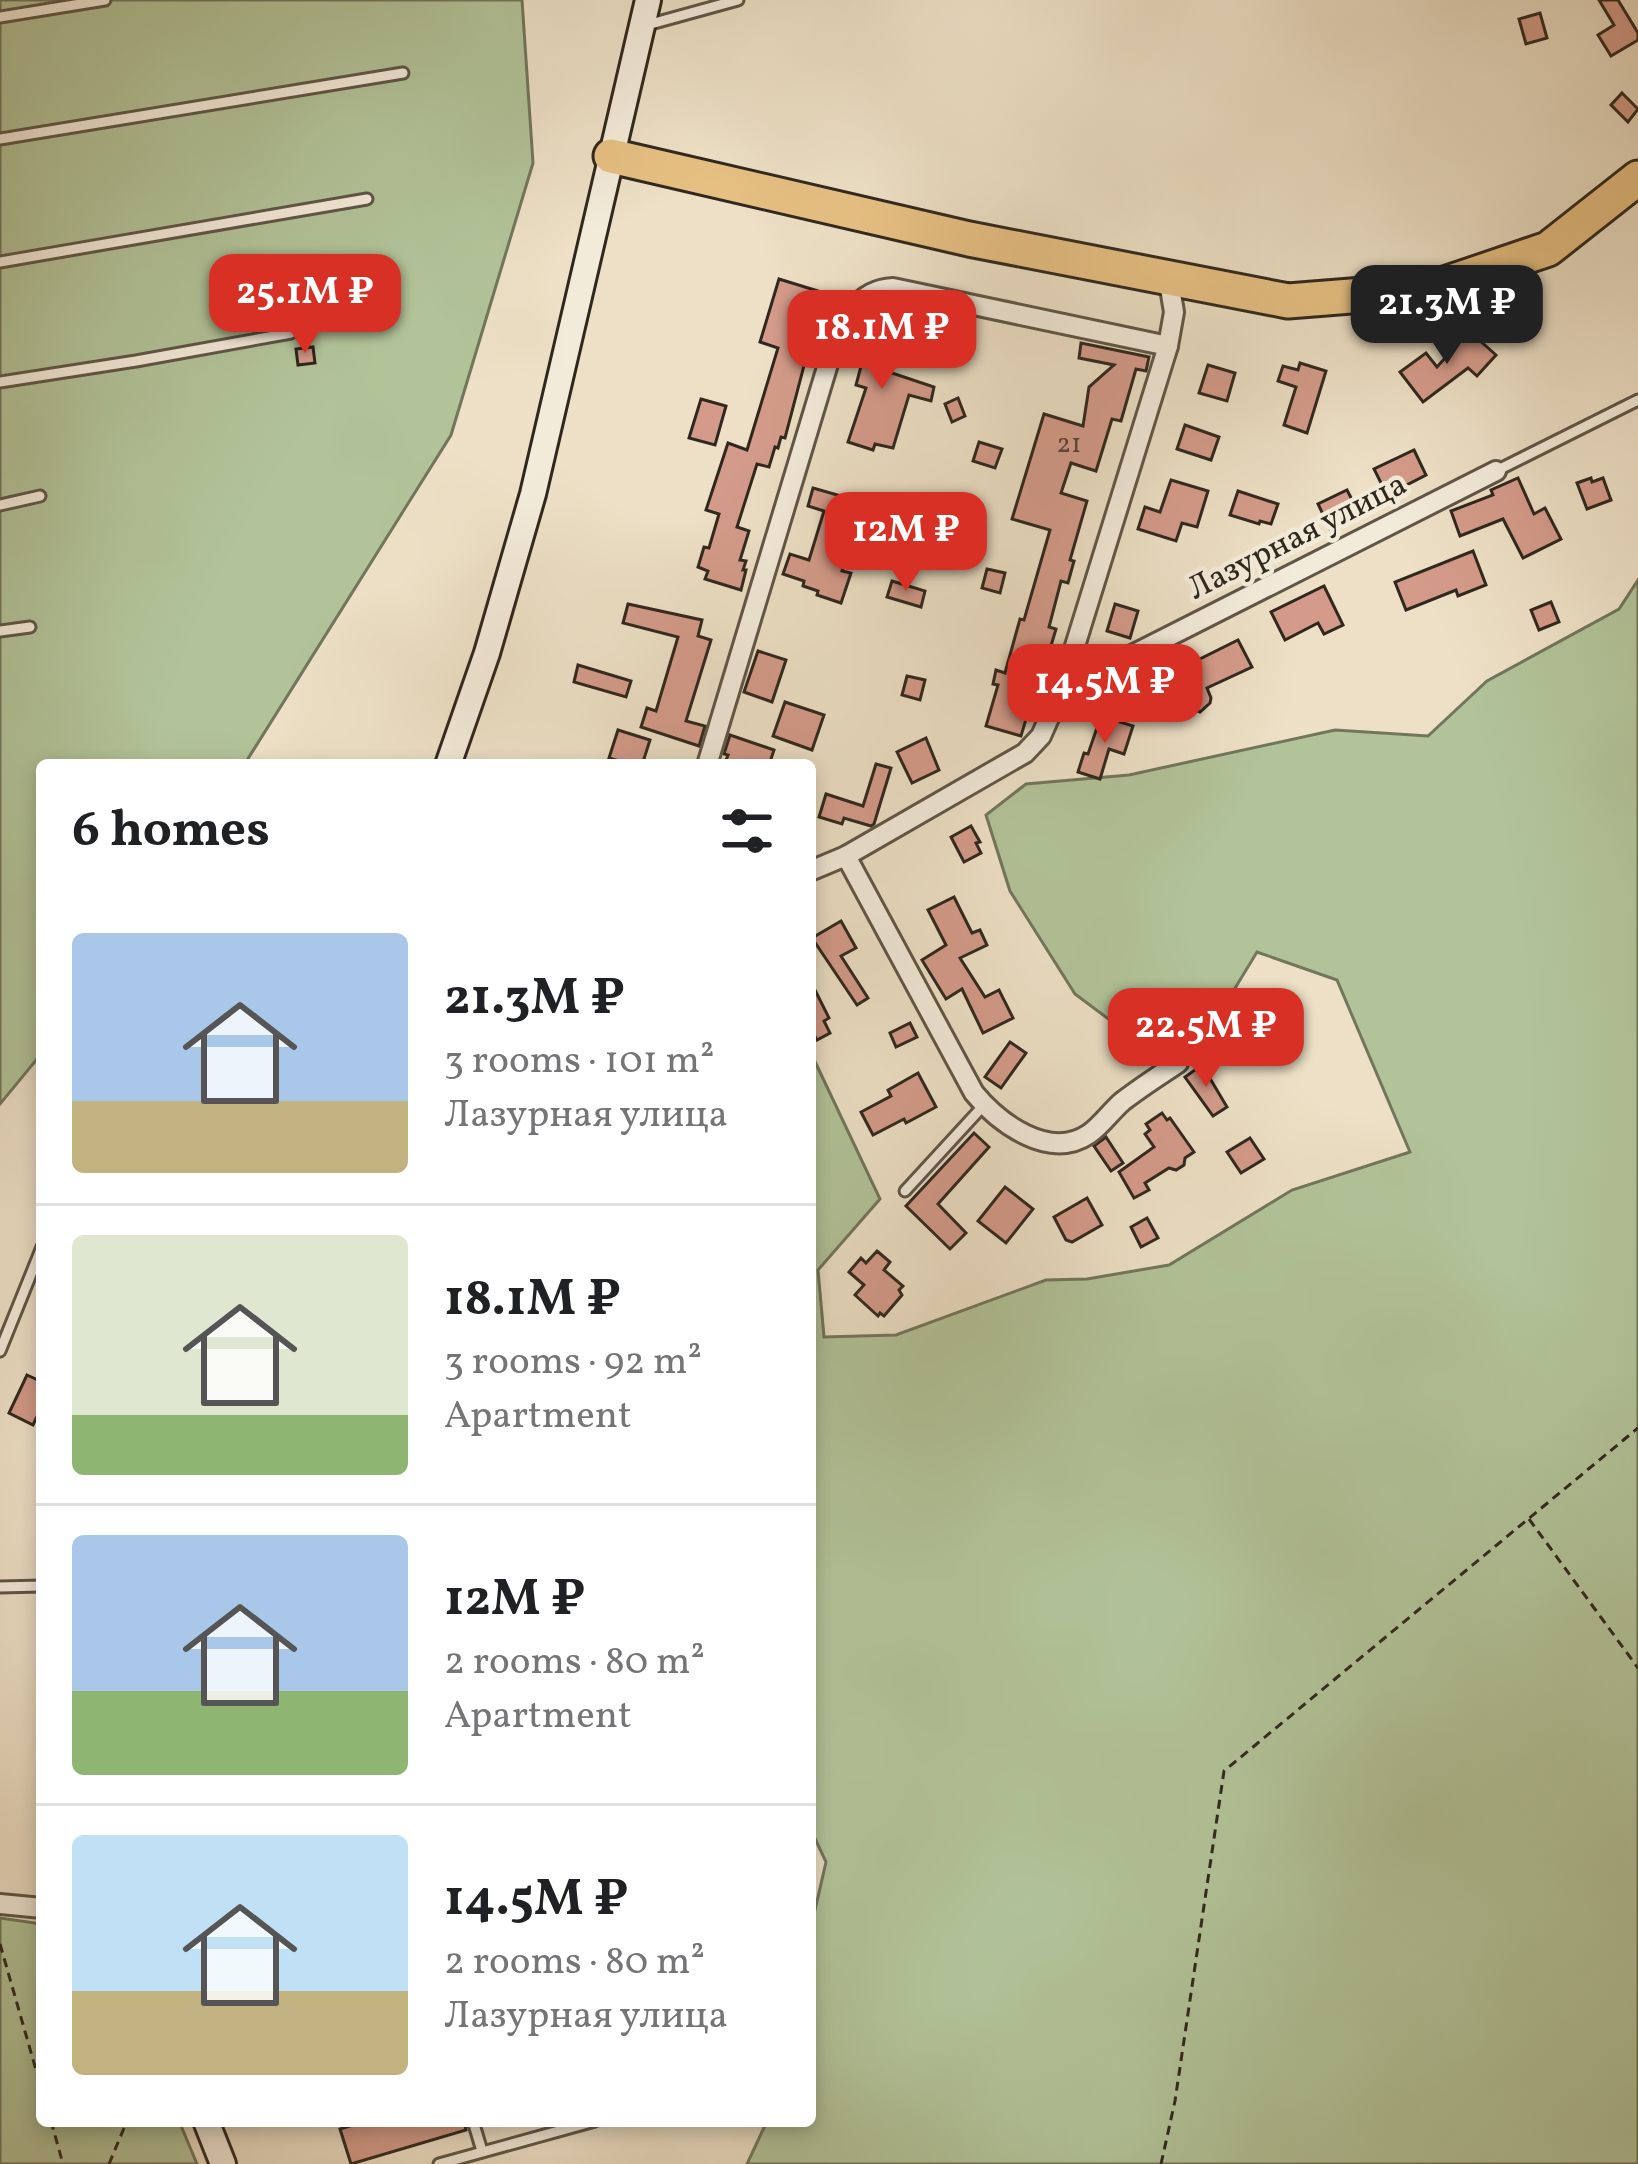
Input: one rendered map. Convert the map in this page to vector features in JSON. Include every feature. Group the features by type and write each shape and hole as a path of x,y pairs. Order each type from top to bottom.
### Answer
{"highway":[{"path":"611,156 969,239 1288,301 1427,290 1548,249 1638,178"}],"main road":[{"path":"450,759 487,653 532,494 648,0"},
{"path":"208,2127 223,2164"}],"street":[{"path":"816,868 1015,759 1041,736 1061,691 1168,346 1174,312 1168,276"},
{"path":"709,759 829,364 856,304 880,288 892,287 1168,346"},
{"name":"Лазурная улица","path":"1061,691 1496,471"},
{"path":"846,856 966,1079 984,1106 1027,1136 1054,1143 1091,1132 1120,1103 1178,1063"},
{"path":"0,1904 36,1907"}],"lane":[{"path":"0,17 105,0"},
{"path":"641,26 738,0"},
{"path":"0,140 403,73"},
{"path":"0,262 367,200"},
{"path":"0,382 291,333"},
{"path":"1496,471 1638,400"},
{"path":"0,505 40,496"},
{"path":"0,631 30,627"},
{"path":"905,1191 984,1106"},
{"path":"0,1351 36,1262"},
{"path":"0,1587 36,1586"},
{"path":"475,2127 482,2151"},
{"path":"439,2164 573,2127"}],"path":[{"path":"1162,2164 1224,1771 1638,1427"},
{"path":"1529,1519 1638,1668"},
{"path":"0,1944 36,2070"},
{"path":"53,2127 63,2164"},
{"path":"109,2164 124,2127"}],"green space":[{"path":"0,0 522,0 533,163 451,435 248,759 36,759 36,1060 0,1104"},
{"path":"1638,580 1638,2164 747,2164 764,2127 816,2127 816,1906 826,1862 816,1841 816,1064 880,1199 818,1270 824,1337 896,1335 1046,1280 1087,1279 1169,1265 1292,1190 1410,1152 1337,980 1257,952 1212,1026 1154,1053 1075,994 1010,891 986,815 1026,784 1129,775 1335,730 1428,736 1487,681 1619,609"},
{"path":"0,1918 36,1923 36,2127 182,2127 197,2164 0,2164"}],"building":[{"path":"1599,0 1618,0 1638,33 1638,40 1611,56 1598,35 1614,25"},
{"path":"1540,13 1547,38 1526,44 1519,19"},
{"path":"1622,93 1638,109 1628,122 1611,105"},
{"path":"779,279 818,291 802,340 810,343 785,438 775,447 769,467 757,464 737,527 749,531 740,560 746,561 741,590 705,579 708,571 698,567 719,514 706,510 728,443 747,450 778,348 760,342"},
{"path":"869,323 898,332 886,371 934,387 931,401 909,395 893,448 875,444 873,450 848,442 866,388 856,385"},
{"path":"1469,331 1496,355 1477,376 1468,368 1423,402 1400,372 1426,353 1437,367"},
{"path":"1081,343 1149,357 1146,371 1136,369 1121,421 1112,419 1096,471 1071,463 1061,493 1087,501 1068,583 1061,581 1049,627 1056,629 1048,656 1055,658 1051,673 1034,668 1021,736 986,726 998,685 993,684 996,670 1005,673 1050,530 1012,519 1044,414 1083,426 1089,387 1114,365 1079,358"},
{"path":"313,347 315,363 298,365 296,349"},
{"path":"1300,363 1326,371 1307,433 1284,425 1296,387 1278,381 1283,366 1298,370"},
{"path":"1208,365 1235,373 1227,401 1199,393"},
{"path":"958,398 965,416 952,422 945,404"},
{"path":"701,399 726,406 715,445 689,438"},
{"path":"1185,425 1219,437 1211,460 1177,449"},
{"path":"979,442 1002,449 995,468 973,461"},
{"path":"1414,450 1426,475 1387,495 1374,469"},
{"path":"1518,478 1534,514 1545,508 1561,539 1523,558 1503,519 1460,536 1451,511 1493,495 1491,490"},
{"path":"1591,478 1592,482 1603,478 1611,500 1587,509 1577,483"},
{"path":"1171,480 1208,491 1197,527 1182,523 1176,541 1138,529 1145,507 1160,512"},
{"path":"813,488 914,517 906,546 855,531 842,571 851,573 841,603 783,574 790,554 809,560 824,511 808,506"},
{"path":"1347,490 1360,515 1330,529 1318,504"},
{"path":"1238,491 1278,504 1271,524 1230,515"},
{"path":"1473,551 1486,585 1458,596 1456,590 1406,610 1395,582"},
{"path":"987,569 1005,573 1000,593 982,588"},
{"path":"892,581 925,591 921,607 887,597"},
{"path":"1324,586 1343,625 1324,634 1318,623 1285,640 1271,612"},
{"path":"1551,602 1559,622 1539,630 1531,610"},
{"path":"628,604 702,620 698,636 711,640 686,721 705,726 699,746 641,727 647,708 656,711 678,637 623,623"},
{"path":"1115,604 1138,611 1130,638 1107,631"},
{"path":"1238,640 1252,667 1207,688 1210,703 1200,712 1195,710 1174,672"},
{"path":"758,651 786,660 772,702 744,692"},
{"path":"578,665 631,681 626,697 574,682"},
{"path":"907,676 925,680 920,700 902,695"},
{"path":"785,702 824,715 812,750 773,736"},
{"path":"1101,716 1133,726 1124,754 1109,749 1100,779 1078,772"},
{"path":"618,730 650,740 644,759 609,758"},
{"path":"730,735 774,750 771,759 726,759"},
{"path":"926,738 939,770 912,783 897,752"},
{"path":"876,764 891,768 874,824 844,818 842,824 819,817 826,794 863,806"},
{"path":"971,826 981,853 964,862 951,837"},
{"path":"954,897 972,933 980,930 987,945 960,958 985,997 999,990 1013,1018 983,1033 962,989 946,999 922,960 946,945 928,910"},
{"path":"841,921 856,948 841,956 868,998 857,1005 816,944 816,936"},
{"path":"816,992 829,1018 824,1021 830,1033 817,1040"},
{"path":"1158,1007 1179,1036 1158,1052 1137,1023"},
{"path":"910,1023 917,1037 896,1047 890,1033"},
{"path":"1010,1042 1026,1053 1001,1088 985,1077"},
{"path":"1202,1065 1227,1107 1213,1116 1185,1077"},
{"path":"918,1073 936,1107 873,1135 861,1112 891,1096 888,1090"},
{"path":"1162,1113 1194,1152 1184,1165 1145,1183 1149,1190 1134,1198 1119,1172 1154,1147 1145,1134 1150,1130 1146,1124"},
{"path":"974,1133 989,1147 938,1204 966,1233 950,1249 906,1206"},
{"path":"1106,1137 1123,1163 1111,1171 1094,1146"},
{"path":"1250,1138 1264,1159 1241,1173 1227,1152"},
{"path":"1005,1187 1033,1209 1006,1243 978,1221"},
{"path":"1087,1198 1102,1225 1072,1242 1066,1240 1054,1217"},
{"path":"1147,1218 1158,1238 1141,1247 1131,1227"},
{"path":"877,1251 890,1262 884,1270 903,1286 902,1295 884,1316 855,1295 864,1285 849,1272 861,1258 866,1263"},
{"path":"27,1375 36,1379 33,1425 9,1413"},
{"path":"465,2127 466,2130 351,2164 340,2129"}]}
